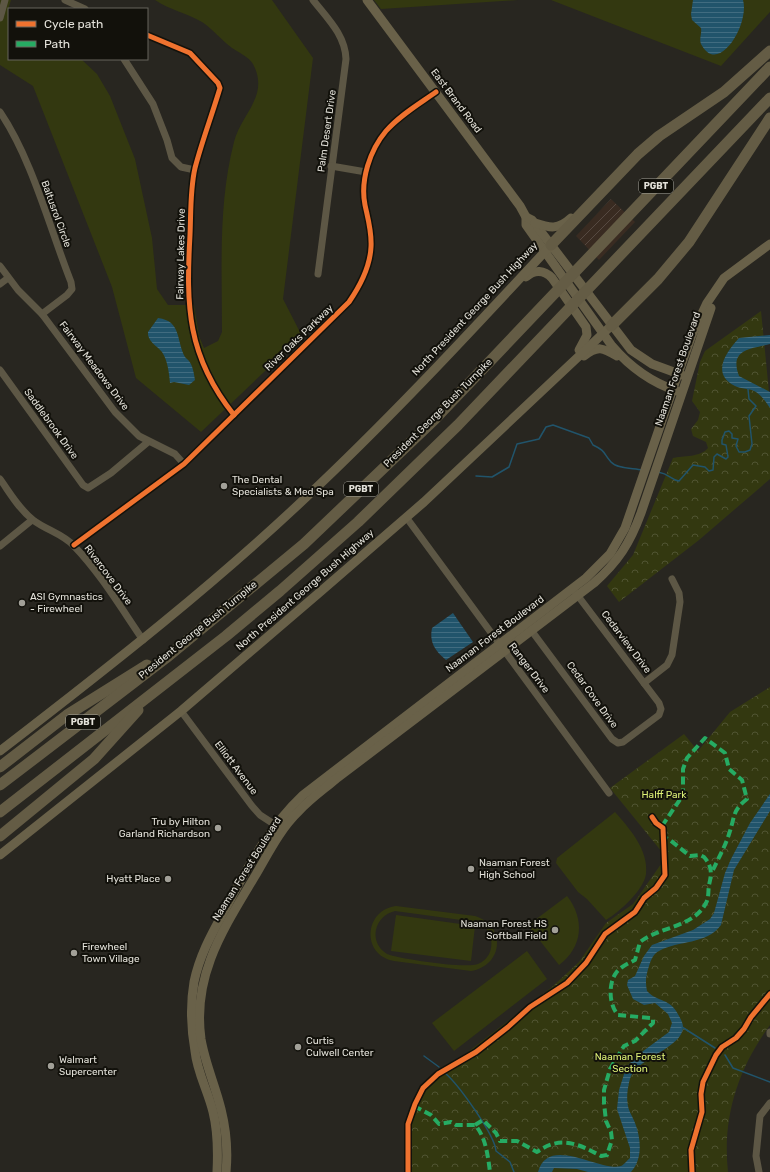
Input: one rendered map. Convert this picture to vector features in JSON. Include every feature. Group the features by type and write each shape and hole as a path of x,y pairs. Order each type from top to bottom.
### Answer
{"highway":[{"path":"548,248 638,154 659,136 724,92 770,51"},
{"name":"President George Bush Turnpike","path":"0,785 166,658 304,544 435,419 770,67"},
{"name":"President George Bush Turnpike","path":"0,812 262,607 358,522 429,454 770,98"},
{"path":"611,326 658,279 689,242 770,118"},
{"path":"0,767 38,736 90,700 150,663 166,658"},
{"path":"0,836 94,759 119,733 151,694"}],"main road":[{"name":"East Brand Road","path":"367,0 436,92 526,217 535,223 548,248 602,333 623,360 646,377 677,390"},
{"path":"535,223 548,228 556,228 583,212"},
{"name":"East Brand Road","path":"526,217 526,225 581,283 611,326 636,354 652,364 687,377"},
{"path":"738,267 770,244"},
{"name":"North President George Bush Highway","path":"0,751 144,640 208,586 319,486 513,287 548,248"},
{"name":"Naaman Forest Boulevard","path":"501,648 531,630 575,592 601,565 618,542 630,530 677,390 678,374 692,335 706,303 724,278 738,267"},
{"name":"Naaman Forest Boulevard","path":"677,390 687,377 710,310 722,289 738,267"},
{"path":"513,287 533,272 540,271 547,273 586,327 587,335 585,342 575,356 559,373 556,379"},
{"name":"North President George Bush Highway","path":"0,855 181,711 406,517 556,379 602,333 611,326"},
{"path":"556,379 561,378 592,350 603,349 623,360"},
{"name":"Naaman Forest Boulevard","path":"217,1172 217,1132 213,1112 195,1053 192,1025 192,996 200,959 210,935 238,885 303,795 335,775 575,592"},
{"name":"Naaman Forest Boulevard","path":"226,1172 225,1127 201,1038 201,997 206,971 220,935 240,902 279,828"},
{"path":"238,885 240,902"}],"street":[{"path":"0,18 5,0"},
{"path":"65,0 83,8"},
{"name":"Palm Desert Drive","path":"313,0 340,34 345,47 345,72 331,166 318,274"},
{"name":"Fairway Lakes Drive","path":"148,35 190,53 218,83 220,88 195,170 189,249 190,320 200,361 218,394 234,415"},
{"path":"125,60 153,104 167,140 172,158 181,167 195,170"},
{"name":"River Oaks Parkway","path":"74,545 184,464 348,302 356,292 367,268 371,246 369,218 365,203 366,172 370,157 386,132 399,119 436,92"},
{"name":"Baltusrol Circle","path":"0,112 14,136 27,164 71,282 72,289 68,295 42,314"},
{"path":"331,166 366,172"},
{"name":"Fairway Meadows Drive","path":"0,266 24,298 42,314 115,412 139,436 148,442 171,452 184,464"},
{"path":"0,284 8,278"},
{"name":"Saddlebrook Drive","path":"0,370 83,485 88,488 111,473 148,442"},
{"name":"Rivercove Drive","path":"0,479 32,520 64,537 74,545 97,574 144,640"},
{"name":"Ranger Drive","path":"406,517 609,793"},
{"path":"0,546 32,520"},
{"path":"644,683 667,665 670,662 672,655 680,602 679,593 672,579"},
{"name":"Cedarview Drive","path":"575,592 659,703 661,709"},
{"name":"Cedar Cove Drive","path":"531,630 612,739 618,743 623,742 659,715 661,709"},
{"name":"Elliott Avenue","path":"181,711 252,806 279,828"},
{"path":"759,1172 756,1156 760,1116 770,1104"}],"shaded area":[{"path":"611,199 635,222 599,260 576,236"}],"green space":[{"path":"0,0 11,0 8,8 8,60 82,60 97,74 110,96 135,159 152,238 157,289 168,305 194,305 199,336 204,348 218,341 222,332 222,237 225,189 234,142 242,122 256,95 258,86 257,75 253,64 249,59 228,45 202,22 155,0 272,0 313,58 283,299 302,336 201,432 136,378 112,287 33,86 0,65"},
{"path":"374,0 518,0 381,9"},
{"path":"551,0 770,0 770,12 721,66"},
{"path":"761,311 770,402 770,479 699,540 619,602 607,586 633,555 673,458 696,455 708,448 706,442 693,436 691,429 698,420 700,412 692,401 700,362 705,351"},
{"name":"Naaman Forest Section","path":"770,687 770,1025 749,1059 735,1094 730,1113 728,1132 728,1172 406,1172 406,1139 409,1115 412,1104 423,1085 449,1063 451,1065 552,987 579,962 606,923 633,904 666,857 610,788 684,734 698,751 730,712"},
{"path":"615,812 632,832 641,848 646,865 646,874 641,887 630,900 606,920 587,899 578,892 556,863 557,858"},
{"name":"Naaman Forest HS Softball Field","path":"567,896 577,914 579,932 573,950 559,965 530,928 531,923"},
{"path":"396,906 475,916 485,921 492,928 496,936 497,945 495,954 490,962 482,968 471,971 394,961 383,957 376,950 372,942 371,933 373,924 378,915 385,909","holes":["395,911 476,922 488,930 491,943 489,954 485,960 478,964 461,965 433,963 394,956 387,954 377,943 376,930 378,924 382,918"]},
{"path":"396,915 475,926 471,961 391,951"},
{"path":"527,951 547,979 454,1051 432,1023"}],"water":[{"path":"693,0 743,0 744,10 742,22 731,43 724,51 716,54 708,53 701,44 701,28 692,20 691,14"},
{"path":"158,318 166,320 175,327 182,351 189,361 194,373 195,380 189,385 174,382 170,383 166,359 162,352 149,338 148,332"},
{"path":"770,335 770,344 749,349 739,355 737,367 739,376 770,392 770,408 762,397 756,392 737,387 728,381 723,375 722,369 726,356 739,338"},
{"path":"453,613 473,642 446,660 436,650 432,642 431,633 432,628"},
{"path":"770,794 770,811 734,870 721,925 708,936 659,951 651,959 646,978 647,991 651,995 672,1006 679,1016 683,1027 681,1034 676,1041 642,1064 631,1076 627,1103 639,1135 640,1142 638,1161 635,1167 631,1172 588,1172 577,1169 554,1168 552,1172 538,1172 544,1161 552,1156 563,1155 575,1157 612,1166 621,1166 630,1158 630,1148 617,1109 619,1090 626,1068 635,1057 669,1032 672,1023 668,1014 655,1003 644,1005 633,999 627,985 628,980 635,976 644,956 652,945 693,930 710,919 714,913 725,873 731,859 750,823"}],"waterway":[{"path":"658,472 679,481 693,465 705,467 709,471 713,470 714,457 717,454 726,459 728,457 726,445 722,444 722,440 725,432 729,431 732,434 732,438 738,439 736,446 739,452 750,450 752,444 749,416 756,406 749,399 748,389"},
{"path":"476,476 492,477 509,467 517,444 539,439 546,427 553,425 589,438 593,445 602,451 611,462 617,466 642,470"},
{"path":"682,1027 715,1048"},
{"path":"725,1055 733,1068 770,1082"},
{"path":"424,1056 439,1067"},
{"path":"445,1073 475,1110 483,1122 496,1151 510,1162 514,1172"}],"marked path":[{"path":"662,826 683,795 683,769 687,758 705,738 725,753 729,769 742,780 747,799 739,806 735,813 730,831 712,872"},
{"path":"475,1125 483,1120 496,1133 500,1141 517,1141 537,1152 554,1144 569,1143 585,1148 601,1156 607,1155 612,1140 611,1132 606,1121 604,1090 610,1069 624,1046 635,1041 653,1023 653,1019 650,1018 618,1015 611,1000 613,978 620,969 635,960 640,942 693,917 700,911 706,903 708,897 711,873 707,860 700,855 690,856 664,837"},
{"path":"414,1106 431,1115 439,1124 451,1122 456,1125 475,1125 484,1141 490,1172"}],"cycle path":[{"path":"148,35 190,53 218,83 220,88 193,176 189,285 190,308 198,351 218,393 234,415"},
{"path":"74,545 184,464 349,302 364,276 369,262 371,236 365,205 364,186 365,176 371,156 380,139 391,125 436,92"},
{"path":"408,1172 408,1124 415,1104 423,1088 438,1074 476,1052 508,1027 530,1007 567,983 586,963 605,934 635,912 644,898 656,888 665,875 663,828 656,823 652,817"},
{"path":"692,1172 691,1150 702,1112 701,1094 703,1082 716,1055 722,1047 736,1038 770,994"}],"place":[{"name":"The Dental Specialists & Med Spa","path":"224,486"},
{"name":"ASI Gymnastics - Firewheel","path":"22,603"},
{"name":"Tru by Hilton Garland Richardson","path":"218,828"},
{"name":"Naaman Forest High School","path":"471,869"},
{"name":"Hyatt Place","path":"168,879"},
{"name":"Naaman Forest HS Softball Field","path":"555,930"},
{"name":"Firewheel Town Village","path":"74,953"},
{"name":"Curtis Culwell Center","path":"298,1047"},
{"name":"Walmart Supercenter","path":"51,1066"}],"park label":[{"name":"Halff Park","path":"664,795"}]}
